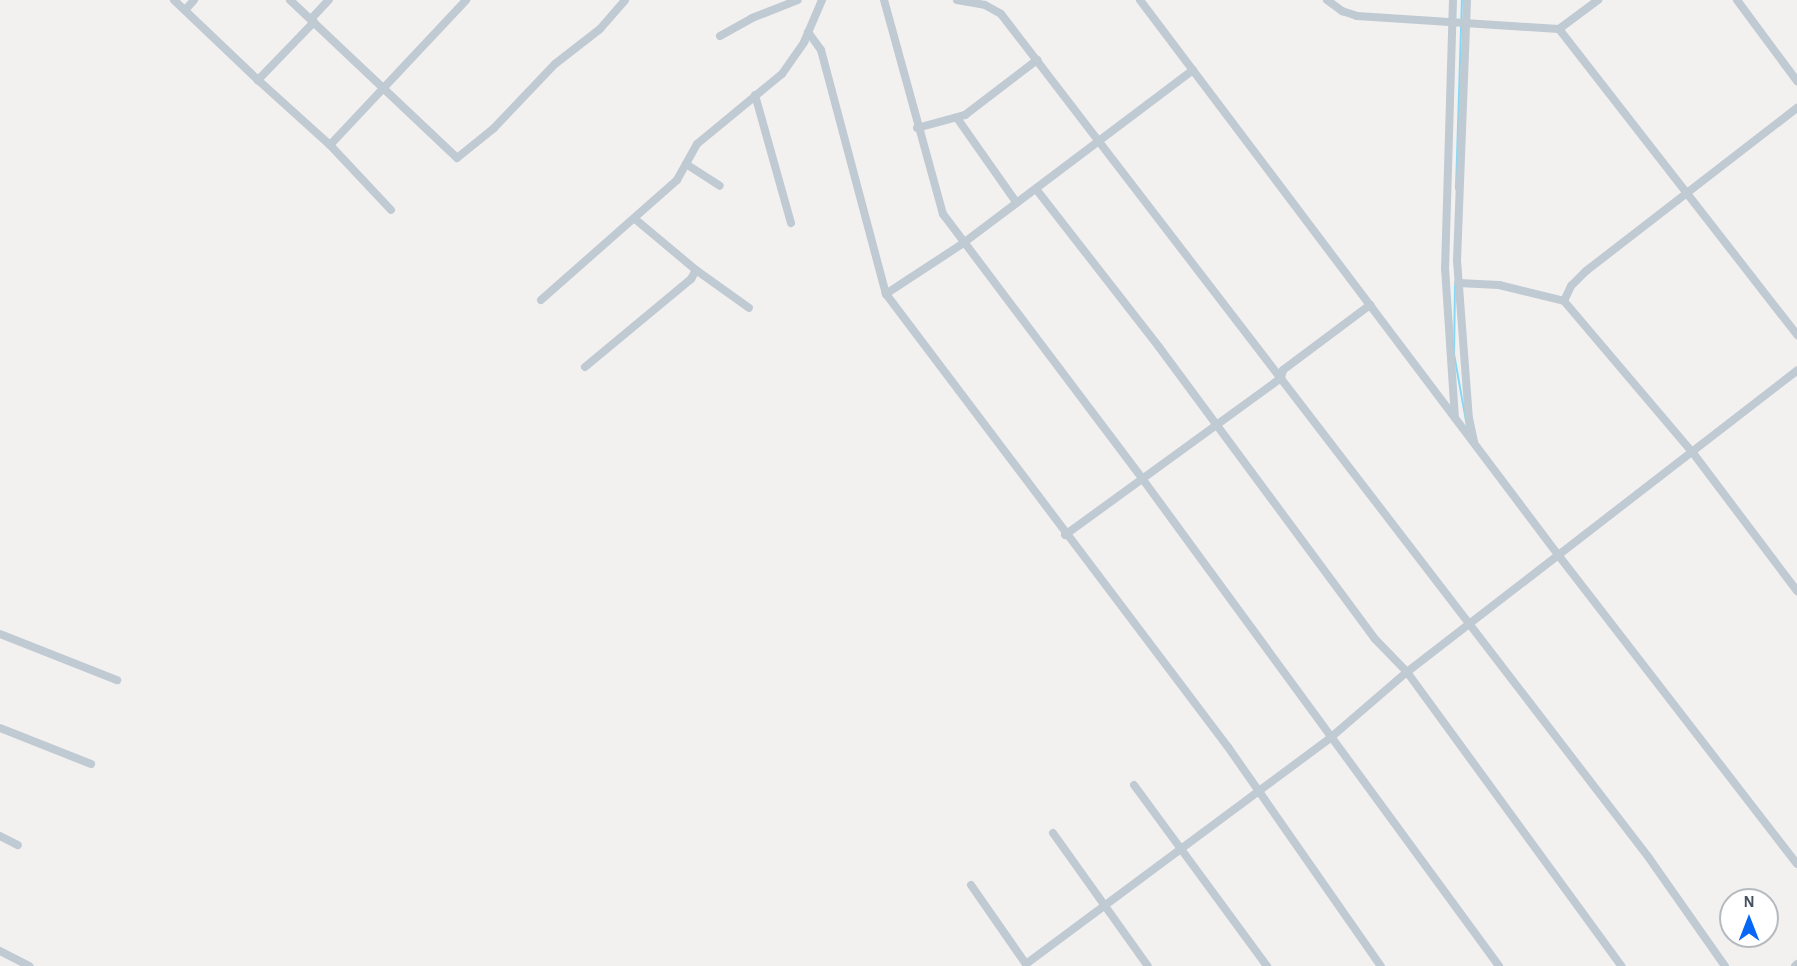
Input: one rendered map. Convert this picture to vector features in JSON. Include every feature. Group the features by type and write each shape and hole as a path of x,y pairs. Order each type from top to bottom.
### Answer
{"street":[{"path":"174,0 330,145 391,210"},
{"path":"186,9 194,0"},
{"path":"290,0 458,157 494,128 555,64 600,29 625,0"},
{"path":"258,80 329,0"},
{"path":"330,145 466,0"},
{"path":"720,36 798,0"},
{"path":"541,300 677,180 697,144 782,74 808,32 822,0"},
{"path":"884,0 940,208 962,244 1144,481 1499,966"},
{"path":"957,0 995,9 1037,60 1649,858 1725,966"},
{"path":"1140,0 1559,556 1797,864"},
{"path":"1327,0 1350,15 1558,29 1598,0"},
{"path":"1454,0 1445,268 1456,419"},
{"path":"1467,0 1458,283 1469,418 1475,444"},
{"path":"1737,0 1797,81"},
{"path":"1558,29 1797,335"},
{"path":"808,32 821,50 886,294 1258,790 1381,966"},
{"path":"917,128 957,118 1037,60"},
{"path":"886,294 962,244 1193,70"},
{"path":"754,95 791,223"},
{"path":"1564,301 1571,286 1586,271 1797,108"},
{"path":"957,118 1016,202"},
{"path":"686,164 720,186"},
{"path":"1036,189 1218,425 1375,639 1407,672 1621,966"},
{"path":"635,219 696,270 749,308"},
{"path":"585,367 696,270"},
{"path":"1458,283 1499,285 1564,301 1693,453 1797,591"},
{"path":"1065,535 1144,481 1281,378 1283,370 1370,305"},
{"path":"971,885 1027,965 1182,850 1407,672 1797,371"},
{"path":"0,634 117,681"},
{"path":"0,728 91,764"},
{"path":"1134,785 1267,966"},
{"path":"1053,833 1148,966"},
{"path":"0,836 18,844"},
{"path":"0,951 29,966"}],"waterway":[{"path":"1456,189 1462,0"},
{"path":"1455,285 1454,354 1467,426"}]}
